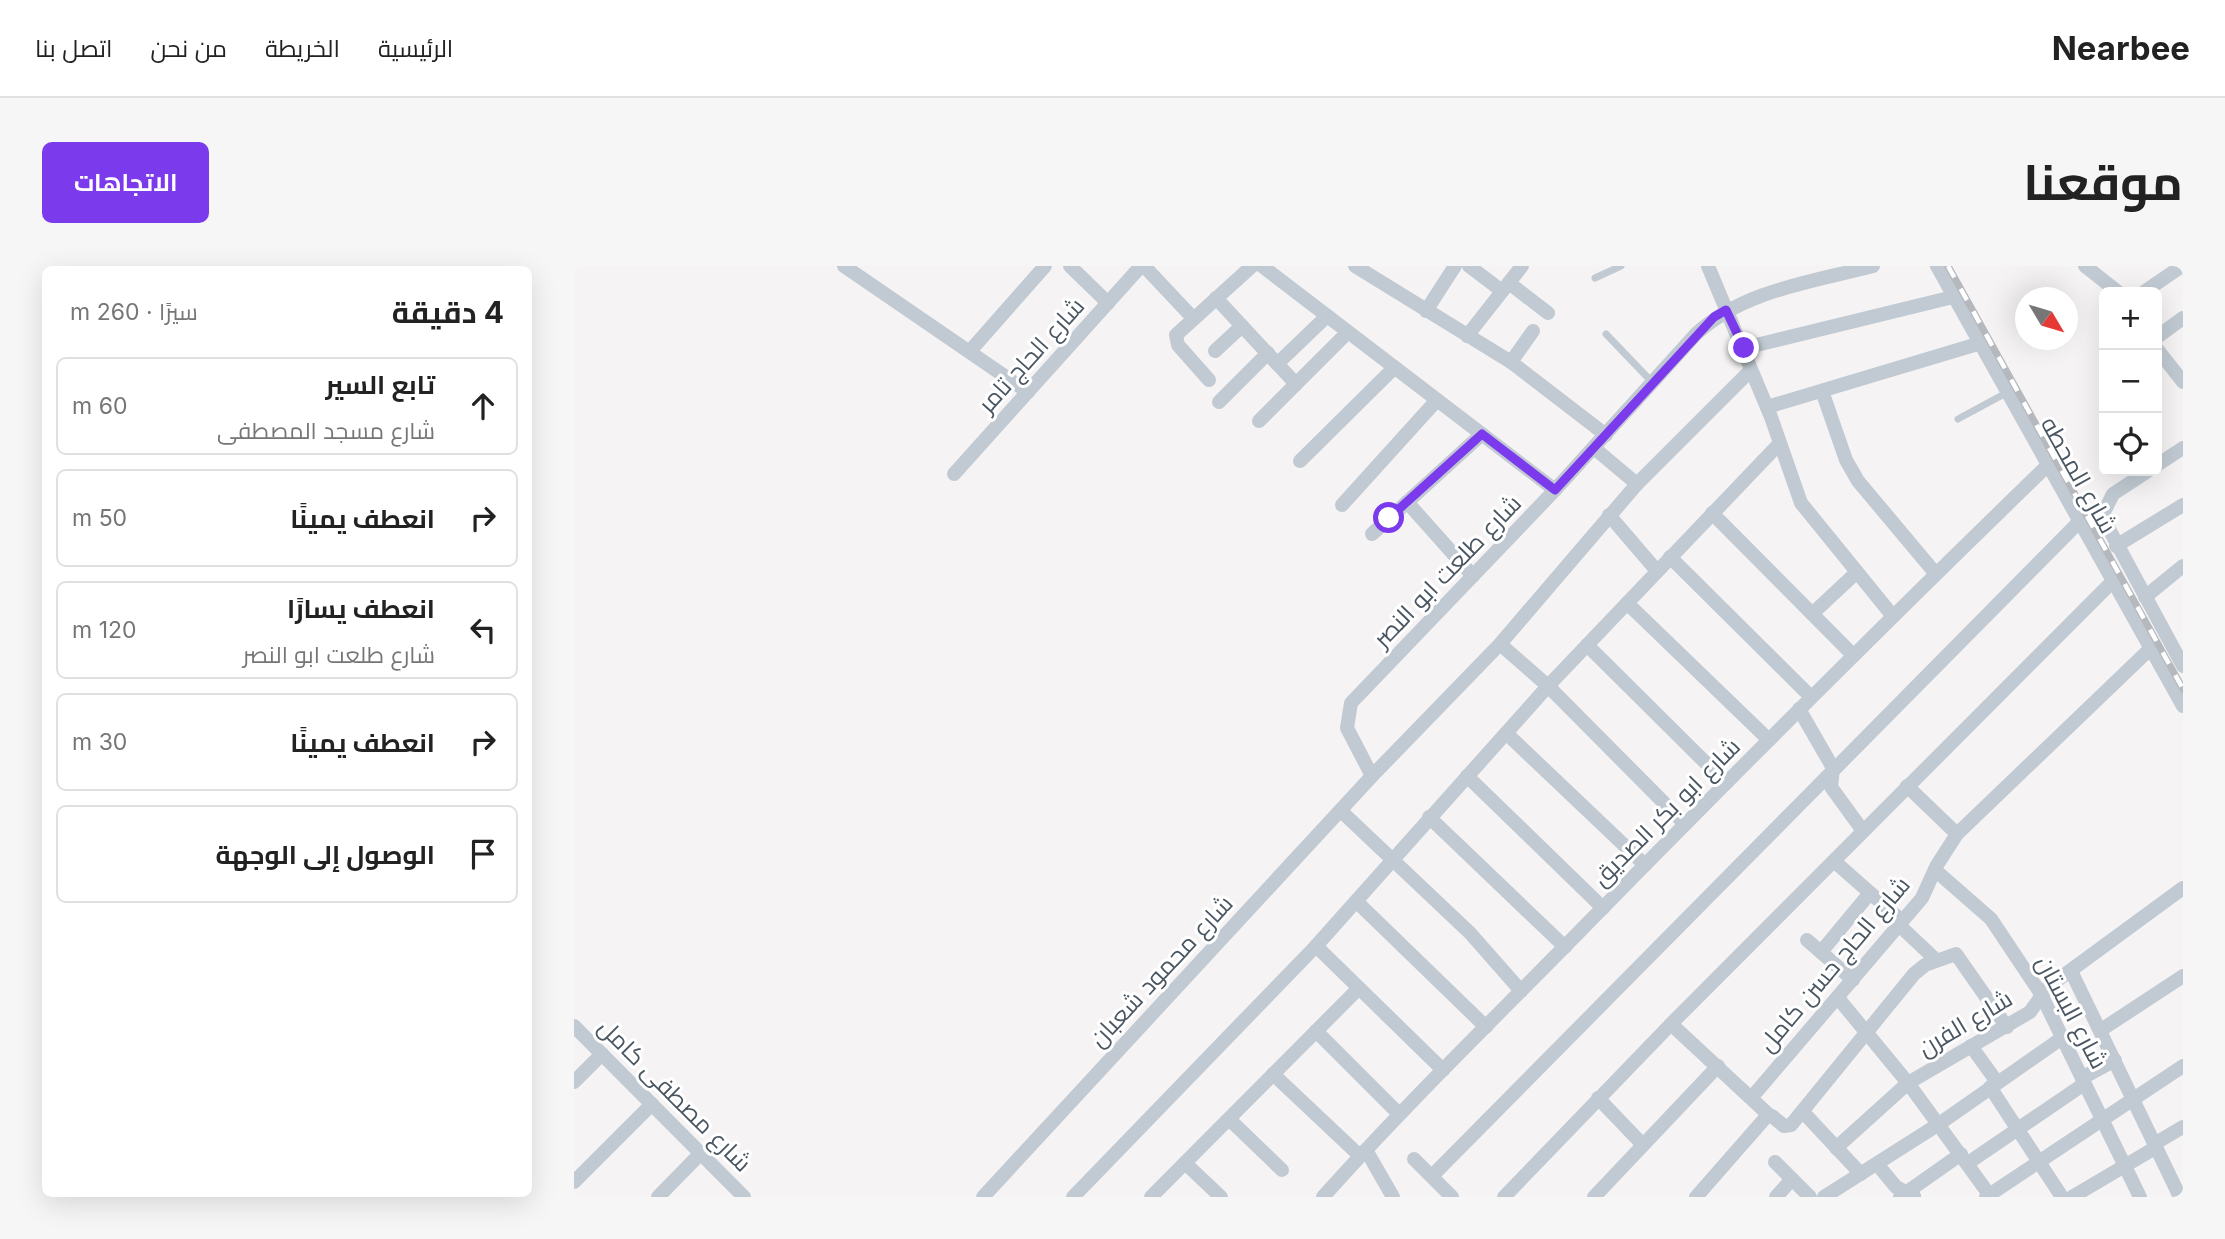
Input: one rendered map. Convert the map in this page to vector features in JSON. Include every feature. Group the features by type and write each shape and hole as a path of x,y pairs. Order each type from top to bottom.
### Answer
{"street":[{"path":"844,266 971,350 1028,392"},
{"path":"971,350 1045,266"},
{"path":"1070,266 1108,303"},
{"path":"1209,380 1176,342 1178,332 1252,266"},
{"path":"1262,266 1555,490"},
{"path":"1426,311 1455,266"},
{"path":"1469,266 1548,313"},
{"path":"1467,336 1522,266"},
{"path":"1708,266 1744,348 1804,509 1892,615"},
{"name":"شارع طلعت ابو النصر","path":"1373,776 1347,728 1351,704 1555,490 1696,334 1726,310 1758,296 1873,266"},
{"name":"شارع المحطه","path":"1937,266 2183,706"},
{"path":"2151,287 2182,266"},
{"path":"1358,267 1511,362 1606,435"},
{"path":"1150,268 1193,318"},
{"name":"شارع الحاج تامر","path":"954,474 1108,303 1150,268"},
{"path":"2096,269 2113,287"},
{"path":"1744,348 1954,297"},
{"path":"1216,298 1296,384"},
{"path":"1219,402 1326,317"},
{"path":"2162,333 2183,318"},
{"path":"1215,351 1242,326"},
{"path":"1511,362 1533,331"},
{"path":"1259,421 1347,333"},
{"path":"1767,407 1981,343"},
{"path":"2158,350 2180,372"},
{"path":"1300,461 1394,368"},
{"name":"شارع محمود شعبان","path":"983,1197 1373,776 1500,645 1637,484 1751,370"},
{"path":"1822,391 1846,460 1858,481 1936,574"},
{"path":"1342,505 1437,400"},
{"path":"1372,534 1482,434"},
{"path":"1073,1197 1316,946 1548,686 1779,444"},
{"path":"1594,448 1637,484"},
{"path":"2162,462 2183,448"},
{"name":"شارع ابو بكر الصديق","path":"1330,1194 1399,1114 1892,615 2048,465"},
{"name":"شارع المحطه","path":"2140,476 2112,494 2103,508 2102,516 2183,666"},
{"path":"1407,502 1473,576"},
{"path":"2116,546 2183,505"},
{"path":"1712,513 1853,655"},
{"path":"1609,515 1657,571"},
{"path":"1432,1176 2079,522"},
{"path":"1671,557 1811,697"},
{"path":"2145,597 2183,566"},
{"path":"1812,614 1857,572"},
{"path":"1504,1197 1671,1024 2113,582"},
{"path":"1627,603 1769,740"},
{"path":"2171,646 2183,635"},
{"path":"1500,645 1548,686 1685,824"},
{"path":"1587,645 1726,783"},
{"name":"شارع الحاج حسن كامل","path":"1752,1097 1922,898 1957,834 2151,648"},
{"path":"1799,709 1833,768 1831,787 1863,831"},
{"path":"1506,733 1645,865"},
{"path":"1467,776 1603,908"},
{"path":"1907,786 1957,834"},
{"path":"1341,811 1470,933 1521,991"},
{"path":"1429,817 1565,947"},
{"path":"1834,861 1870,893 1936,960"},
{"name":"شارع البستان","path":"1936,870 1991,919 2041,995 2140,1197"},
{"name":"شارع الفرن","path":"1836,1148 1908,1083 2030,1012 2041,995 2183,888"},
{"path":"1821,952 1870,893"},
{"path":"1356,901 1486,1027"},
{"path":"1807,940 1853,979"},
{"path":"1316,946 1443,1070"},
{"path":"1671,1024 1770,1116 1787,1127 1803,1112 1919,969 1936,960 1952,953 1960,957 2007,1027"},
{"path":"2071,971 2155,1146 2177,1179 2180,1197"},
{"path":"2101,1030 2183,976"},
{"path":"1151,1197 1359,988"},
{"path":"1838,998 1908,1083 1989,1196 2183,1066"},
{"name":"شارع مصطفى كامل","path":"574,1026 744,1197"},
{"path":"1315,1031 1399,1114"},
{"path":"1824,1197 1939,1125 2062,1038"},
{"path":"1971,1046 2016,1128 2062,1197"},
{"path":"574,1082 602,1054"},
{"path":"1877,1164 1896,1187 1907,1195 2016,1128 2115,1060"},
{"path":"1594,1197 1718,1066"},
{"path":"1273,1074 1363,1153 1393,1197"},
{"path":"1598,1098 1643,1145"},
{"path":"574,1182 652,1104"},
{"path":"1803,1112 1860,1174"},
{"path":"1696,1197 1770,1116"},
{"path":"1229,1119 1282,1170"},
{"path":"2072,1197 2183,1127"},
{"path":"659,1197 701,1153"},
{"path":"1414,1159 1452,1197"},
{"path":"1774,1162 1810,1197"},
{"path":"1185,1163 1221,1197"},
{"path":"1776,1197 1792,1180"}],"lane":[{"path":"1595,278 1621,266"},
{"path":"1606,334 1653,382"},
{"path":"1958,419 2008,392"}],"railway":[{"path":"1948,266 2183,689"}],"route":[{"path":"1389,518 1482,434 1555,490 1714,317 1726,310 1744,348"}]}
